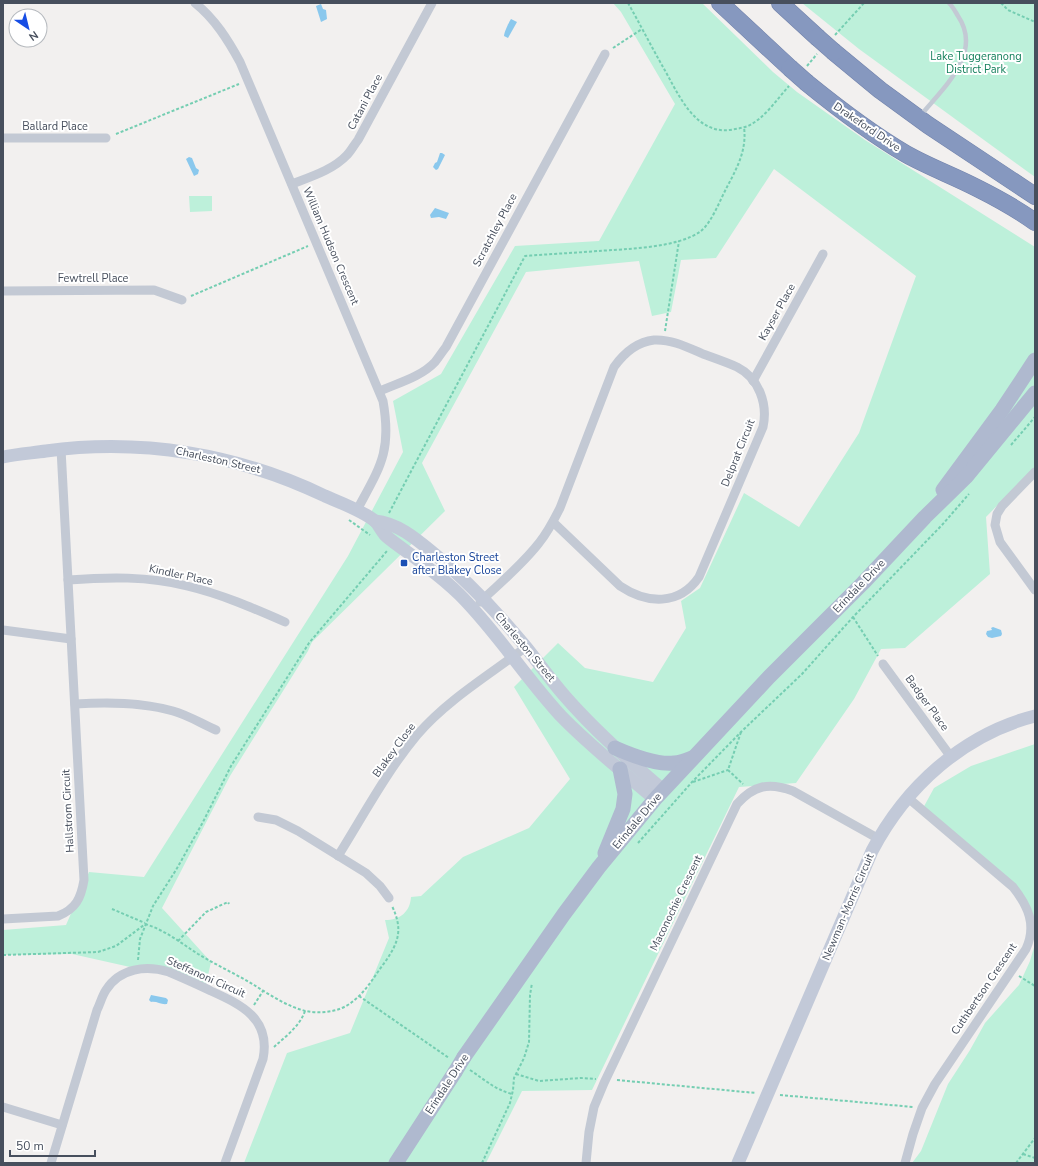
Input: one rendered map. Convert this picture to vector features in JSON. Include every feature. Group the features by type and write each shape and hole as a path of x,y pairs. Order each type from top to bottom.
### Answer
{"highway":[{"name":"Drakeford Drive","path":"720,3 801,73 838,108 870,132 907,154 988,193 1035,222"},
{"path":"780,3 826,45 880,90 1035,196"}],"main road":[{"name":"Erindale Drive","path":"925,517 956,471 1002,410 1035,360"},
{"name":"Erindale Drive","path":"396,1163 459,1064 564,914 659,795 769,677 966,477 1035,393"},
{"path":"615,748 662,763 675,763 693,758"},
{"path":"600,867 623,809 625,794 620,769"}],"street":[{"name":"William Hudson Crescent","path":"195,3 212,18 228,39 240,62 380,391 386,422 385,452 379,470 357,510"},
{"name":"Catani Place","path":"292,184 325,170 347,155 358,140 432,3"},
{"name":"Scratchley Place","path":"380,391 413,377 428,368 446,347 605,54"},
{"name":"Ballard Place","path":"3,138 106,138"},
{"name":"Kayser Place","path":"753,381 823,254"},
{"name":"Fewtrell Place","path":"3,291 154,290 182,300"},
{"name":"Delprat Circuit","path":"473,609 539,543 553,522 560,508 614,366 624,354 637,345 653,340 664,341 678,344 738,368 753,381 760,393 764,407 763,427 699,576 683,593 668,599 660,600 644,598 628,591 620,586 553,522"},
{"name":"Charleston Street","path":"3,457 61,449 98,446 134,446 209,456 265,471 303,485 357,510 375,521 396,526 420,541 453,568 484,598 563,694 659,795"},
{"name":"Hallstrom Circuit","path":"3,919 58,916 75,906 82,894 84,880 61,449"},
{"path":"1035,472 1002,506 997,514 995,525 1000,542 1035,590"},
{"name":"Charleston Street","path":"375,521 385,535 427,566 473,609 514,657 535,686 591,745 620,769 659,795"},
{"name":"Kindler Place","path":"68,580 133,578 169,582 224,596 285,622"},
{"path":"3,630 71,639"},
{"name":"Blakey Close","path":"338,856 392,769 417,735 445,707 526,648"},
{"name":"Badger Place","path":"883,664 951,757"},
{"path":"75,704 111,702 144,705 175,711 216,730"},
{"name":"Newman-Morris Circuit","path":"738,1163 878,839 899,807 928,776 963,748 989,732 1017,720 1035,716"},
{"name":"Maconochie Crescent","path":"586,1163 589,1132 594,1107 606,1079 737,804 746,794 758,788 772,786 786,788 878,839"},
{"name":"Cuthbertson Crescent","path":"904,1163 922,1108 935,1084 1026,949 1029,943 1031,929 1029,914 1023,900 1013,887 907,797"},
{"path":"258,817 276,820 291,826 366,873 380,886 389,898"},
{"name":"Steffanoni Circuit","path":"50,1163 97,1010 106,990 116,978 122,974 145,968 169,972 234,1001 256,1019 262,1032 265,1046 263,1060 225,1163"},
{"path":"3,1107 62,1125"}],"lane":[{"path":"919,118 960,66 966,50 967,34 961,20 949,3"}],"path":[{"path":"628,3 684,104 697,119 706,125 724,130 749,125 764,114 789,85"},
{"path":"801,73 864,3"},
{"path":"1001,3 1008,10 1035,22"},
{"path":"605,54 642,29"},
{"path":"106,138 240,83 238,78"},
{"path":"389,514 525,256 635,248 679,241 701,231 708,222 743,155 745,137 744,127"},
{"path":"664,341 679,241"},
{"path":"182,300 309,245"},
{"path":"1009,447 1035,417"},
{"path":"637,844 692,782 742,731 802,674 853,617 942,525 973,489"},
{"path":"345,518 370,535"},
{"path":"139,969 138,947 145,924 153,906 176,870 203,822 231,766 305,649 389,548"},
{"path":"853,617 883,664"},
{"path":"728,770 742,731"},
{"path":"692,782 728,770"},
{"path":"728,770 752,792"},
{"path":"112,909 178,941 198,954 289,1005 318,1012 334,1011 352,1003 359,996 395,946 398,937 398,919 389,898"},
{"path":"178,941 206,912 228,902 229,904"},
{"path":"3,955 98,952 116,946 145,924"},
{"path":"1012,970 1035,986"},
{"path":"482,1163 510,1103 514,1078 524,1058 529,1042 530,995 535,978"},
{"path":"248,1011 263,991"},
{"path":"359,996 404,1028 492,1086 512,1094"},
{"path":"270,1050 290,1032 303,1016 305,1010"},
{"path":"516,1074 539,1081 581,1078 606,1079"},
{"path":"1016,1163 1035,1138"},
{"path":"1023,1154 1035,1158"}],"green space":[{"path":"613,3 702,3 773,72 797,92 865,140 1035,247 1035,467 986,517 990,574 905,648 881,649 854,699 796,783 739,787 592,1090 522,1091 486,1163 244,1163 287,1053 350,1033 389,938 385,920 400,917 409,907 411,897 421,896 463,857 529,828 570,779 514,687 558,643 585,668 653,682 686,628 681,601 700,588 744,493 799,527 859,433 916,276 774,169 716,258 681,260 671,312 652,316 639,261 526,272 422,463 445,511 312,642 308,651 230,776 162,908 211,962 206,984 72,954 3,955 3,930 66,925 89,872 144,877 348,556 403,452 393,401 441,374 515,246 599,241 675,104 621,12"},
{"name":"Lake Tuggeranong District Park","path":"802,3 1035,3 1035,177 859,49"},
{"path":"189,196 212,196 212,211 190,212"},
{"path":"1035,744 1035,944 1032,923 1015,891 922,810 934,788 971,766"},
{"path":"1035,944 1035,1163 912,1163 921,1151 948,1084 985,1023 1019,985 1030,961"}],"water":[{"path":"321,4 323,9 326,10 327,19 321,22 316,6"},
{"path":"511,19 517,22 508,38 504,36 504,34"},
{"path":"440,153 445,155 438,169 436,170 433,167 437,162"},
{"path":"189,157 192,158 196,168 199,170 198,174 194,176 186,159"},
{"path":"435,208 449,213 446,219 439,217 431,218 430,215"},
{"path":"993,627 1001,630 1001,636 992,638 988,637 986,634 987,631 992,630 991,628"},
{"path":"151,995 166,998 168,1000 167,1004 151,1002 149,1000"}],"place":[{"name":"Charleston Street after Blakey Close","path":"404,563"}]}
